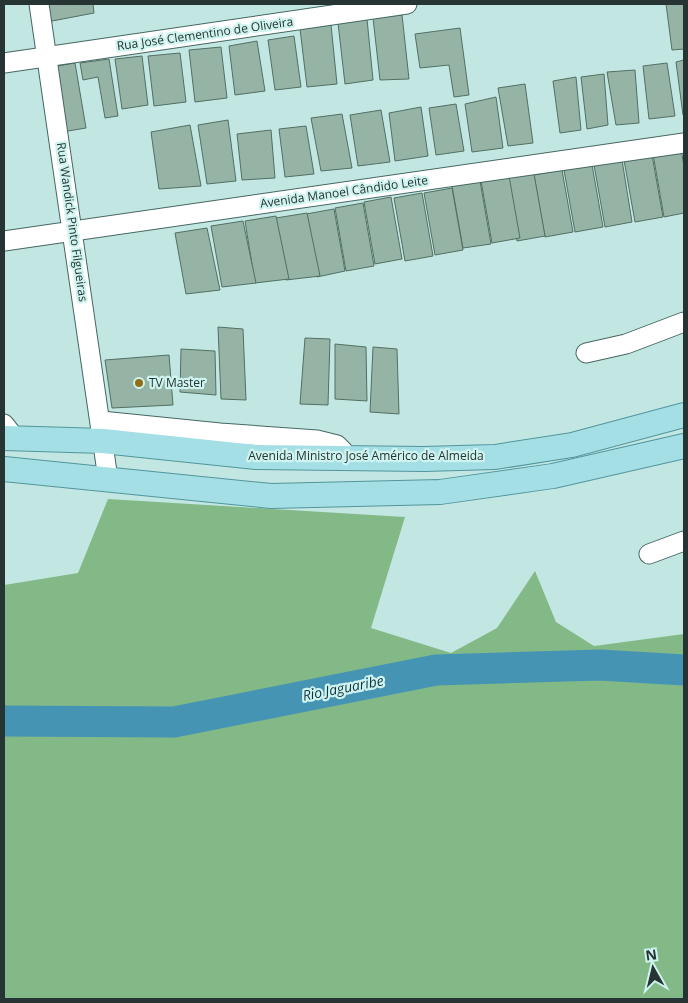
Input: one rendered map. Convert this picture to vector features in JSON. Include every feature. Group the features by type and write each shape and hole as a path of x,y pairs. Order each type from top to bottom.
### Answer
{"main road":[{"name":"Avenida Ministro José Américo de Almeida","path":"7,433 102,431 256,457 495,457 572,445 684,415"},
{"path":"4,469 270,496 440,492 553,476 684,446"},
{"path":"270,496 320,488 328,482 346,458"}],"street":[{"name":"Rua Wandick Pinto Filgueiras","path":"39,4 102,431"},
{"name":"Rua José Clementino de Oliveira","path":"4,63 407,4"},
{"name":"Avenida Manoel Cândido Leite","path":"4,241 684,144"},
{"path":"586,353 626,344 684,322"},
{"path":"108,479 102,431 232,434 317,440 337,446 343,451 346,458"},
{"path":"232,434 256,457"},
{"path":"649,554 684,541"}],"green space":[{"path":"108,499 405,517 371,628 451,653 497,628 535,571 556,622 594,646 684,634 684,999 4,999 4,585 78,573"}],"building":[{"path":"44,4 93,4 94,13 47,22"},
{"path":"666,4 684,4 684,49 672,50"},
{"path":"402,15 409,79 380,80 373,18"},
{"path":"367,19 373,80 345,84 338,23"},
{"path":"331,25 337,84 307,87 300,29"},
{"path":"460,28 469,95 454,97 449,65 420,68 415,34"},
{"path":"294,36 301,87 275,90 268,40"},
{"path":"257,41 265,91 235,95 229,46"},
{"path":"221,47 227,98 195,102 189,50"},
{"path":"180,53 186,102 154,106 148,56"},
{"path":"142,56 148,105 122,109 115,59"},
{"path":"109,59 118,116 105,118 98,77 83,80 80,63"},
{"path":"684,60 684,115 683,115 676,62"},
{"path":"75,63 86,128 62,132 52,67"},
{"path":"667,63 675,116 649,119 643,66"},
{"path":"635,70 639,123 616,125 607,72"},
{"path":"604,74 608,125 587,129 581,77"},
{"path":"576,77 581,130 560,133 553,81"},
{"path":"525,84 533,143 508,146 498,88"},
{"path":"496,97 503,148 472,152 465,104"},
{"path":"456,104 464,151 436,155 429,108"},
{"path":"421,107 428,156 395,161 389,113"},
{"path":"381,110 390,162 358,166 350,115"},
{"path":"342,114 352,168 321,171 311,118"},
{"path":"228,120 236,181 207,184 198,125"},
{"path":"190,125 201,186 159,189 151,132"},
{"path":"306,126 314,174 285,177 279,129"},
{"path":"271,130 275,178 242,180 237,134"},
{"path":"681,149 684,166 684,213 664,217 653,154"},
{"path":"652,155 663,217 635,222 624,160"},
{"path":"622,160 632,222 605,227 594,165"},
{"path":"592,165 603,227 575,232 564,170"},
{"path":"562,170 573,232 545,237 534,175"},
{"path":"534,174 545,236 517,241 507,178"},
{"path":"509,176 520,238 492,243 481,181"},
{"path":"480,181 491,244 463,248 452,186"},
{"path":"452,188 463,250 435,255 424,193"},
{"path":"422,193 433,256 405,261 394,198"},
{"path":"391,197 402,259 375,264 364,202"},
{"path":"363,203 374,266 346,271 335,208"},
{"path":"334,209 345,271 317,277 306,214"},
{"path":"307,213 320,276 286,280 276,218"},
{"path":"276,216 289,279 255,283 245,221"},
{"path":"243,221 256,283 222,287 211,226"},
{"path":"207,228 220,290 186,294 175,233"},
{"path":"218,327 243,329 246,400 221,399"},
{"path":"305,338 330,339 328,405 300,404"},
{"path":"335,344 366,347 367,401 335,399"},
{"path":"373,347 397,349 399,414 370,412"},
{"path":"181,349 215,351 216,395 180,392"},
{"name":"TV Master","path":"169,355 173,405 112,408 105,360"}],"waterway":[{"name":"Rio Jaguaribe","path":"4,721 174,722 436,670 600,665 684,670"}],"place":[{"name":"TV Master","path":"139,383"}]}
